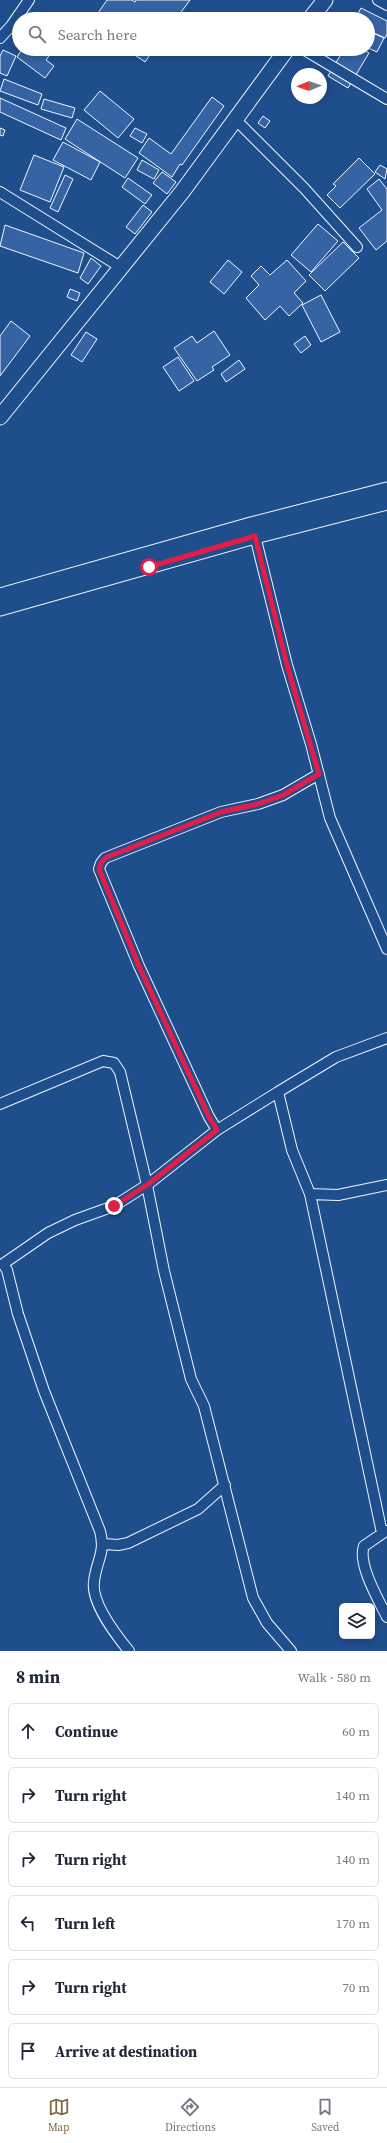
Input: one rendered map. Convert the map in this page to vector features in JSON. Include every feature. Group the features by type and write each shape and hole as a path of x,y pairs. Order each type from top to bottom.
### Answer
{"main road":[{"path":"316,12 325,0"},
{"path":"0,417 122,268 282,56"},
{"path":"0,596 251,525 387,490"},
{"path":"0,608 255,536 387,502"}],"street":[{"path":"21,12 30,0"},
{"path":"378,0 387,5"},
{"path":"0,38 12,25"},
{"path":"315,56 387,99"},
{"path":"235,119 304,188 357,246"},
{"path":"0,192 122,268"},
{"path":"255,536 287,665 319,774 330,818 382,934 387,949"},
{"path":"217,1130 209,1117 139,966 99,869 105,858 221,812 258,804 283,795 319,774"},
{"path":"129,1651 120,1639 94,1594 94,1581 104,1544 93,1510 44,1391 18,1314 7,1270 2,1264 48,1233 75,1220 114,1206 147,1185 217,1130 336,1057 387,1038"},
{"path":"0,1104 103,1062 114,1063 120,1072 147,1185 164,1272 191,1379 204,1406 253,1598 267,1623 291,1651"},
{"path":"278,1092 292,1150 310,1194 384,1531 364,1546 362,1558 364,1567 387,1617"},
{"path":"310,1194 338,1196 387,1185"},
{"path":"104,1544 118,1545 128,1543 198,1509 225,1485"}],"building":[{"path":"107,0 132,0 135,2 136,0 190,0 181,12 99,12"},
{"path":"361,8 369,12 359,12"},
{"path":"375,15 387,21 387,34 385,38 375,33"},
{"path":"375,34 384,38 377,52 375,51"},
{"path":"3,50 12,54 12,56 16,56 7,76 0,73 0,56"},
{"path":"49,56 46,60 54,66 45,78 17,57"},
{"path":"136,56 149,56 145,62"},
{"path":"340,56 367,56 348,88 328,76"},
{"path":"4,79 42,94 38,105 0,91"},
{"path":"100,91 134,119 118,138 84,110"},
{"path":"212,97 224,106 182,165 180,164 172,177 139,153 149,138 171,154"},
{"path":"0,98 66,128 61,140 0,112"},
{"path":"44,99 75,108 72,118 41,109"},
{"path":"263,116 270,121 265,128 258,123"},
{"path":"77,119 138,158 125,178 65,139"},
{"path":"0,128 5,130 3,136 0,135"},
{"path":"135,128 147,134 142,143 130,136"},
{"path":"63,142 100,162 91,180 53,160"},
{"path":"34,155 64,167 50,202 20,190"},
{"path":"359,158 375,174 340,208 327,195 336,186 333,184"},
{"path":"142,160 159,170 154,179 137,170"},
{"path":"380,165 387,169 385,179 375,172"},
{"path":"162,172 176,182 167,194 153,183"},
{"path":"65,175 73,179 58,212 50,208"},
{"path":"128,178 152,195 145,204 122,187"},
{"path":"379,179 387,189 387,241 376,250 359,228 382,210 367,189"},
{"path":"143,205 152,212 135,234 126,227"},
{"path":"318,224 338,241 311,272 291,255"},
{"path":"5,225 84,253 78,273 0,246"},
{"path":"343,242 359,258 325,291 309,275"},
{"path":"91,258 101,266 88,284 80,278"},
{"path":"228,260 242,272 224,294 210,282"},
{"path":"287,260 306,281 294,293 303,303 289,316 280,306 265,320 246,298 259,285 251,276 261,266 270,275"},
{"path":"70,289 80,293 77,301 67,297"},
{"path":"321,295 340,332 321,342 302,305"},
{"path":"11,321 30,336 0,376 0,336"},
{"path":"214,331 230,355 212,367 214,370 197,381 174,348 192,336 197,343"},
{"path":"86,332 97,339 82,362 71,355"},
{"path":"305,336 311,345 301,353 294,344"},
{"path":"178,357 194,381 179,391 163,367"},
{"path":"239,360 245,369 226,382 221,374"}],"route":[{"path":"114,1206 147,1185 217,1130 209,1117 139,966 99,869 101,863 105,858 162,837 221,812 258,804 283,795 319,774 287,665 255,536 149,567"}]}
